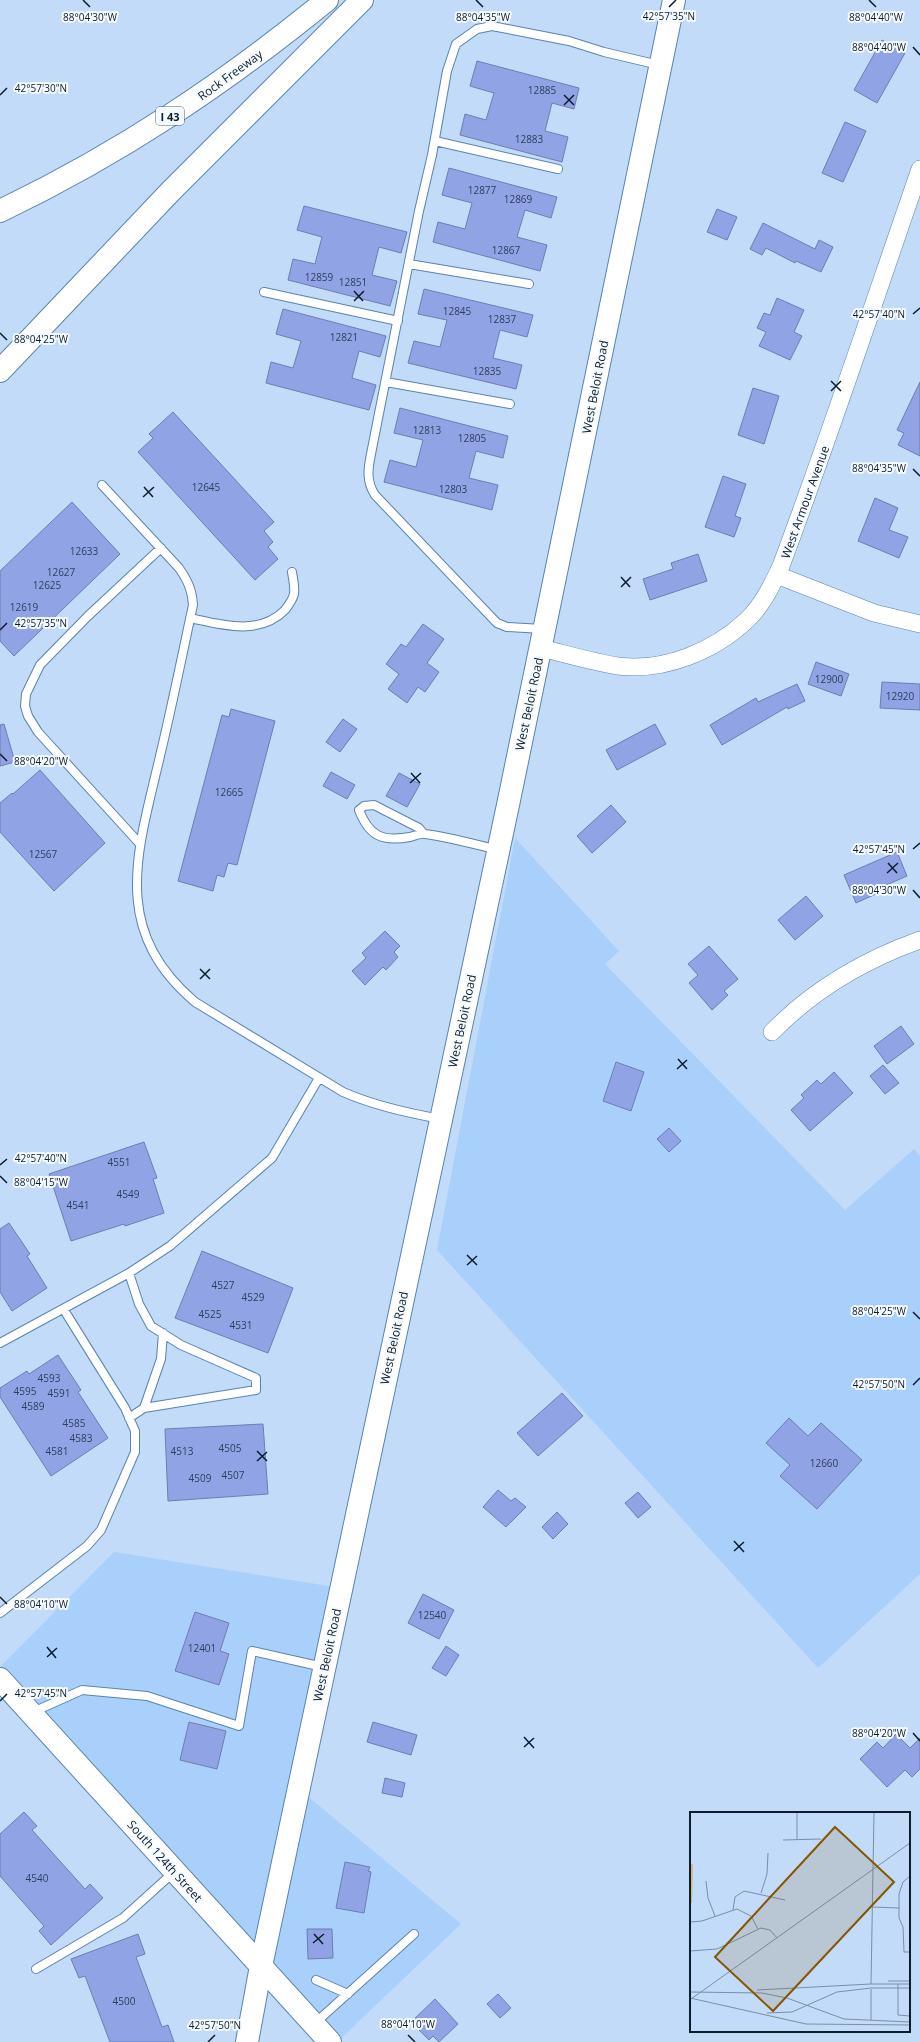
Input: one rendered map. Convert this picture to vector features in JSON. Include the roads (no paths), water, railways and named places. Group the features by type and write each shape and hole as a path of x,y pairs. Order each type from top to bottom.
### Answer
{"main road":[{"name":"Rock Freeway","path":"0,211 56,184 156,126 241,68 327,0"},
{"path":"0,371 170,192 362,0"},
{"name":"West Beloit Road","path":"247,2042 261,1966 324,1668 499,850 674,0"},
{"name":"South 124th Street","path":"0,1679 330,2042"}],"street":[{"name":"West Armour Avenue","path":"543,639 619,666 640,667 664,664 684,658 722,640 747,620 771,587 777,575 830,433 850,370 920,169"},
{"path":"777,575 874,613 920,624"},
{"path":"772,1032 785,1019 817,993 850,971 887,952 920,940"}],"lane":[{"path":"543,639 497,623 480,607 372,491 368,478 368,470 448,71 456,44 477,29 492,26 509,28 569,41 604,52 660,66"},
{"path":"435,141 558,169"},
{"path":"409,264 529,284"},
{"path":"264,292 398,321"},
{"path":"386,382 510,404"},
{"path":"102,485 161,548 188,581 193,593 193,605 138,856 137,901 142,925 151,948 165,970 180,989 210,1012 319,1078 364,1101 389,1109 441,1119"},
{"path":"140,844 38,732 28,716 25,700 32,677 40,665 88,616 161,548"},
{"path":"190,618 228,626 254,626 277,618 288,607 294,595 292,572"},
{"path":"423,833 419,828 374,805 364,806 359,810 365,825 376,834 389,839 410,837 423,833 499,850"},
{"path":"0,1343 64,1310 129,1273 170,1246 272,1158 319,1078"},
{"path":"129,1273 139,1304 151,1326 181,1345 256,1378 256,1390 144,1408 129,1418"},
{"path":"0,1613 87,1546 101,1530 135,1452 134,1431 129,1418 64,1310"},
{"path":"144,1408 161,1359 162,1333"},
{"path":"30,1713 82,1690 147,1696 239,1726 252,1651 324,1668"},
{"path":"36,1969 123,1918 175,1871"},
{"path":"314,2024 414,1934"},
{"path":"316,1980 348,1994"}]}
